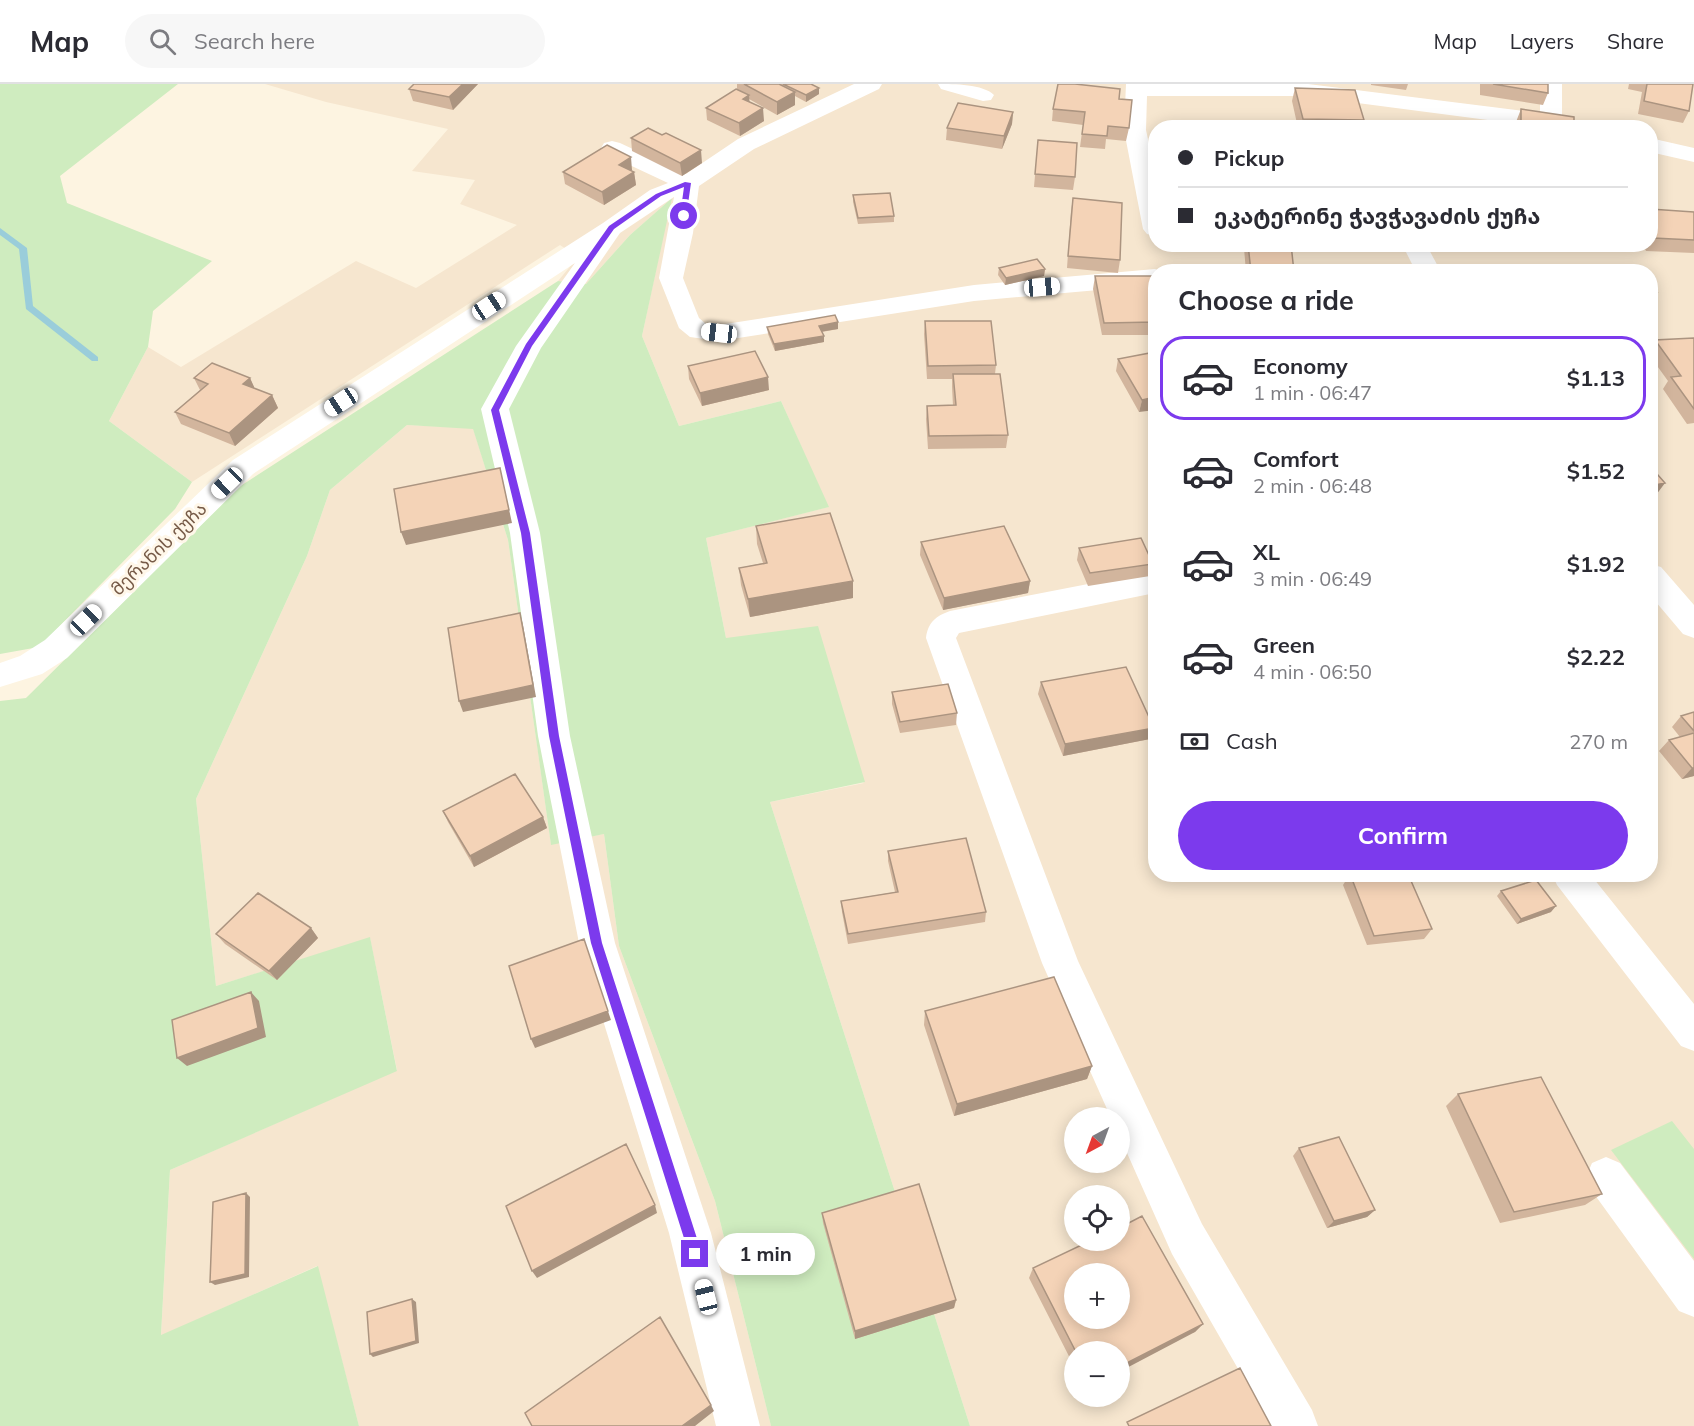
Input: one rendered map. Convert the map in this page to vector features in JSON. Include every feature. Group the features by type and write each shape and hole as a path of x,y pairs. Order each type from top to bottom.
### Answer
{"street":[{"name":"მერანის ქუჩა","path":"0,675 30,666 56,649 243,467 611,228 658,195 688,183 746,144 871,84"},
{"path":"949,84 983,95"},
{"path":"1551,84 1551,120"},
{"path":"1148,193 1136,130 1137,87 1304,90 1325,88 1348,96 1543,120"},
{"path":"1348,96 1357,117"},
{"path":"1658,147 1694,156"},
{"path":"612,148 688,183 681,233 671,278 688,322 699,331 719,333 974,293 1148,277"},
{"path":"611,228 529,346 495,410 525,533 554,736 597,943 690,1233 738,1426"},
{"path":"1148,583 950,622 942,630 941,638 1060,963 1187,1239 1296,1426"},
{"path":"1658,584 1694,626"},
{"path":"1575,882 1694,1034"},
{"path":"1606,1177 1694,1296"}],"shaded area":[{"path":"265,84 1694,84 1694,1426 970,1426 770,802 864,783 726,638 706,538 828,507 781,401 679,426 642,336 671,199 630,235 586,284 558,281 578,257 560,245 192,482 109,421 148,347 181,367 356,261 416,288 517,225 460,204 475,180 412,171 448,129 326,102"},
{"path":"407,425 473,428 508,540 551,844 604,834 619,946 715,1201 771,1426 359,1426 317,1266 161,1336 170,1170 397,1070 370,938 216,986 196,799 307,556 330,490"}],"green space":[{"path":"0,84 178,84 60,176 67,203 212,261 153,311 148,347 109,421 192,482 175,509 39,647 0,654"},
{"path":"672,198 642,336 679,426 781,401 829,507 706,538 726,638 818,626 865,782 770,802 970,1426 771,1426 715,1201 619,946 604,834 551,845 508,540 473,429 407,425 330,490 307,556 196,799 216,986 370,937 397,1071 170,1170 161,1335 318,1266 359,1426 0,1426 0,701 26,698 239,487 558,281 586,284 630,235"},
{"path":"1672,1121 1694,1149 1694,1259 1611,1150"}],"building":[{"path":"414,84 463,84 449,97 409,89"},
{"path":"744,84 779,84 795,92 777,102"},
{"path":"783,84 811,84 819,88 806,95"},
{"path":"1058,84 1120,89 1119,99 1132,100 1129,128 1108,126 1107,136 1082,134 1085,112 1053,109"},
{"path":"1493,84 1548,84 1548,93"},
{"path":"1647,84 1693,84 1689,111 1644,101"},
{"path":"1295,88 1355,90 1364,120 1303,119"},
{"path":"736,89 749,95 743,99 763,108 739,123 706,108"},
{"path":"958,103 1013,112 1004,136 947,128"},
{"path":"1521,109 1574,117 1574,120 1521,120"},
{"path":"648,128 662,135 666,133 701,150 680,163 631,138"},
{"path":"1038,140 1077,143 1075,177 1035,174"},
{"path":"607,145 631,157 619,165 634,172 602,192 563,172"},
{"path":"890,193 894,216 858,218 853,195"},
{"path":"1073,198 1122,203 1120,260 1068,256"},
{"path":"1658,210 1694,212 1694,240 1658,238"},
{"path":"1249,252 1292,252 1293,264 1250,264"},
{"path":"1037,259 1045,269 1006,278 999,268"},
{"path":"1095,276 1148,276 1148,322 1104,323"},
{"path":"835,315 838,322 819,326 824,336 774,344 767,327"},
{"path":"925,321 991,321 996,365 928,366"},
{"path":"1694,338 1694,409 1671,377 1681,376 1658,344 1658,340"},
{"path":"755,351 768,377 700,393 688,366"},
{"path":"1148,353 1148,399 1142,400 1118,359"},
{"path":"212,363 250,378 243,384 272,395 229,433 175,412 208,384 194,378"},
{"path":"953,374 1000,374 1008,435 929,436 927,406 956,405"},
{"path":"500,468 509,510 401,532 394,489"},
{"path":"1658,475 1665,483 1658,484"},
{"path":"830,513 853,581 748,599 739,568 767,563 756,526"},
{"path":"1004,526 1030,581 944,598 921,542"},
{"path":"1141,538 1148,553 1148,565 1090,573 1079,548"},
{"path":"520,613 533,685 459,701 448,628"},
{"path":"1126,667 1148,715 1148,729 1065,744 1041,682"},
{"path":"948,684 957,713 900,722 892,692"},
{"path":"1694,712 1694,731 1681,716"},
{"path":"1694,733 1694,768 1692,768 1669,740"},
{"path":"515,774 543,817 470,856 443,811"},
{"path":"966,838 986,912 848,934 841,901 898,892 888,851"},
{"path":"1353,882 1411,882 1432,929 1374,936"},
{"path":"1530,882 1538,882 1556,906 1521,919 1501,891"},
{"path":"258,893 311,928 269,971 216,934"},
{"path":"584,939 608,1011 531,1039 509,966"},
{"path":"1054,977 1092,1066 957,1104 925,1011"},
{"path":"251,992 258,1028 177,1058 172,1020"},
{"path":"1541,1077 1602,1194 1514,1212 1458,1094"},
{"path":"1339,1137 1375,1210 1334,1221 1299,1148"},
{"path":"626,1144 655,1205 532,1271 506,1206"},
{"path":"919,1184 956,1300 855,1331 822,1213"},
{"path":"246,1193 245,1274 210,1282 213,1202"},
{"path":"1142,1216 1203,1324 1130,1361 1130,1341 1070,1341 1064,1329 1130,1329 1130,1263 1064,1263 1064,1329 1033,1268 1069,1251 1130,1251 1130,1222"},
{"path":"412,1299 416,1341 370,1354 367,1312"},
{"path":"660,1317 711,1405 682,1426 532,1426 525,1413"},
{"path":"1240,1368 1271,1426 1129,1426 1127,1422"}],"waterway":[{"path":"0,231 23,248 29,307 95,359"}],"route":[{"path":"684,216 688,183 658,195 611,228 529,346 495,410 525,533 554,736 597,943 695,1254"}]}
